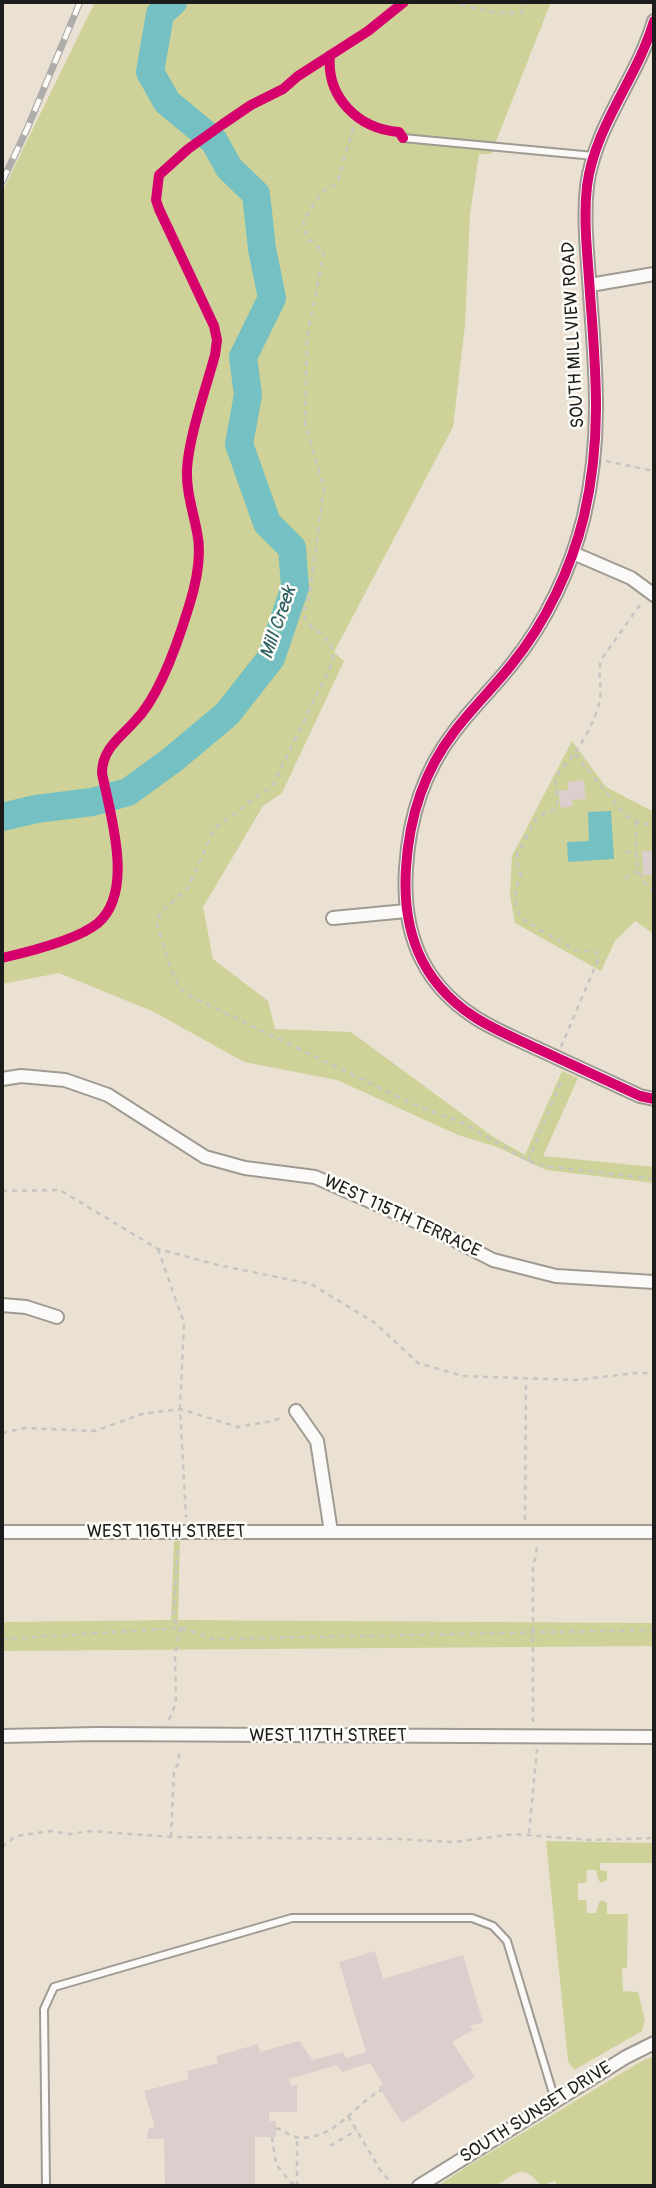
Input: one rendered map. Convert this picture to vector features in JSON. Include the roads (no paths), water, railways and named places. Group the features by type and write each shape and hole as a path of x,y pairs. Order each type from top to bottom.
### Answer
{"street":[{"name":"SOUTH MILLVIEW ROAD","path":"654,22 639,63 607,121 594,156 588,183 585,211 597,382 597,432 595,459 584,517 558,591 537,630 513,663 454,732 433,765 417,802 407,842 405,880 406,912 413,942 427,972 448,998 474,1018 640,1096 654,1099"},
{"path":"590,285 654,274"},
{"path":"573,553 631,578 654,594"},
{"path":"333,918 406,912"},
{"name":"WEST 115TH TERRACE","path":"2,1079 20,1076 65,1080 108,1095 205,1157 246,1168 315,1177 433,1229 493,1260 556,1276 654,1282"},
{"path":"2,1306 26,1307 57,1317"},
{"path":"296,1411 317,1441 331,1532"},
{"name":"WEST 116TH STREET","path":"2,1532 654,1532"},
{"name":"WEST 117TH STREET","path":"2,1736 96,1734 654,1737"},
{"name":"SOUTH SUNSET DRIVE","path":"419,2186 626,2057 654,2043"}],"lane":[{"path":"403,138 594,156"},
{"path":"46,2186 44,2009 54,1987 292,1918 472,1918 493,1926 507,1941 555,2101"}],"water":[{"path":"611,811 614,859 568,862 567,842 589,841 588,812"}],"waterway":[{"name":"Mill Creek","path":"2,817 36,809 92,802 128,792 172,760 227,714 271,658 295,587 292,548 267,523 239,444 248,395 243,357 272,298 262,249 256,194 229,168 214,141 167,102 150,72 160,14 173,2"}],"railway":[{"path":"2,182 80,2"}]}
